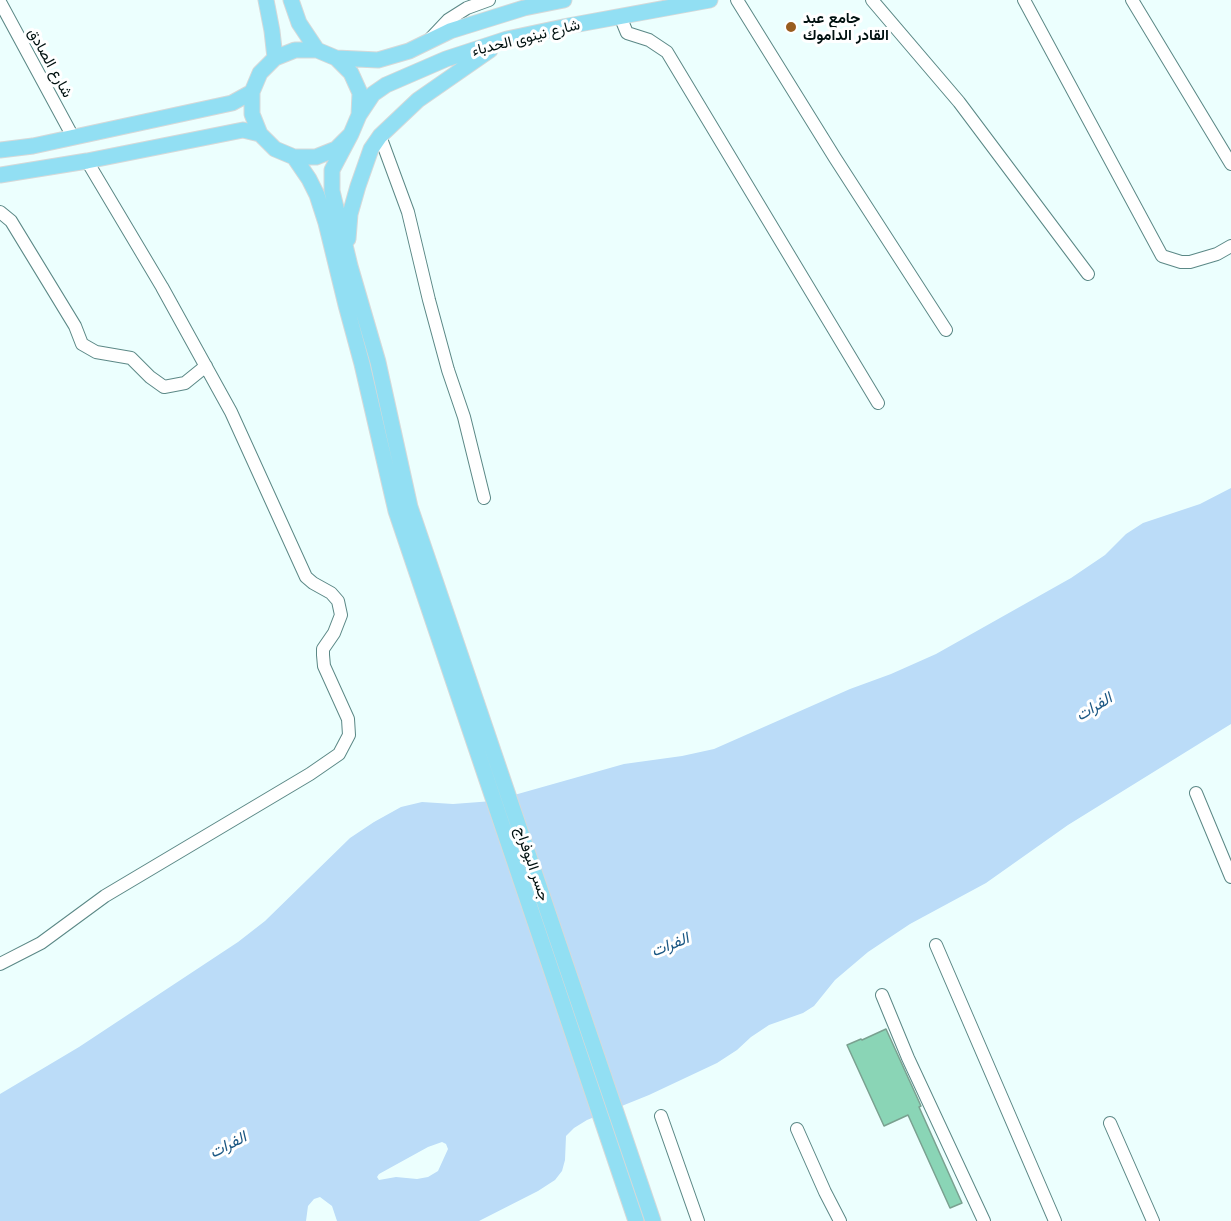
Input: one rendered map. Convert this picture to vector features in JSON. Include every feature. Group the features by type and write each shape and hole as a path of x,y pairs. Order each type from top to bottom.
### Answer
{"main road":[{"path":"266,0 275,58"},
{"path":"291,0 299,23 317,50"},
{"name":"شارع نينوى الحدباء","path":"336,58 378,60 409,51 450,31 524,8 564,0"},
{"name":"شارع نينوى الحدباء","path":"359,115 373,94 386,85 446,59 507,39 710,0"},
{"path":"347,254 350,214 371,149 380,136 418,100 507,39"},
{"path":"351,134 336,149 316,157 294,157 275,149 260,134 252,114 252,93 260,73 275,58 295,50 317,50 336,58 351,73 360,93 359,115 351,134 333,170 332,191 347,254 378,362 403,509"},
{"path":"0,150 33,146 232,103 252,93"},
{"path":"0,175 87,161 243,130 260,134"},
{"path":"294,157 309,179 326,223 346,305 403,509"},
{"name":"جسر البوفراج","path":"403,509 636,1221"},
{"name":"جسر البوفراج","path":"403,509 653,1221"}],"street":[{"path":"428,42 448,20 467,8 489,0"},
{"path":"738,0 835,158 946,330"},
{"path":"872,0 959,102 1088,274"},
{"path":"1024,0 1162,256 1181,262 1190,262 1217,254 1231,246"},
{"path":"1132,0 1231,164"},
{"name":"شارع الصادق","path":"0,2 73,137"},
{"path":"620,16 627,33 649,40 667,52 878,404"},
{"path":"380,136 408,212 432,310 448,370 464,417 484,498"},
{"path":"0,964 41,943 105,896 310,774 339,754 349,735 348,719 324,666 322,655 341,615 338,601 331,593 306,578 231,412 140,249 87,161"},
{"path":"0,212 11,221 75,326 82,344 96,352 131,358 164,387 185,383 206,366"},
{"path":"1196,793 1231,877"},
{"path":"936,945 1055,1221"},
{"path":"882,995 908,1058 984,1221"},
{"path":"661,1116 698,1221"},
{"path":"1110,1122 1153,1221"},
{"path":"797,1129 840,1221"}],"water":[{"name":"الفرات","path":"1231,488 1231,724 1068,825 986,883 910,924 868,952 835,980 814,1006 803,1013 769,1025 717,1063 649,1095 587,1120 574,1128 566,1136 562,1171 555,1180 538,1191 479,1221 337,1221 332,1206 320,1197 314,1199 308,1206 306,1221 0,1221 0,1094 79,1047 238,942 265,921 350,838 374,822 401,807 422,802 453,804 493,801 624,764 714,749 936,654 1071,578 1105,555 1126,534 1143,523 1200,504","holes":["442,1142 448,1149 438,1171 428,1177 417,1179 396,1177 379,1180 377,1177 428,1147"]}],"building":[{"path":"886,1029 962,1203 950,1208 908,1115 884,1126 847,1045"}],"place":[{"name":"جامع عبد القادر الداموك","path":"791,27"}]}
